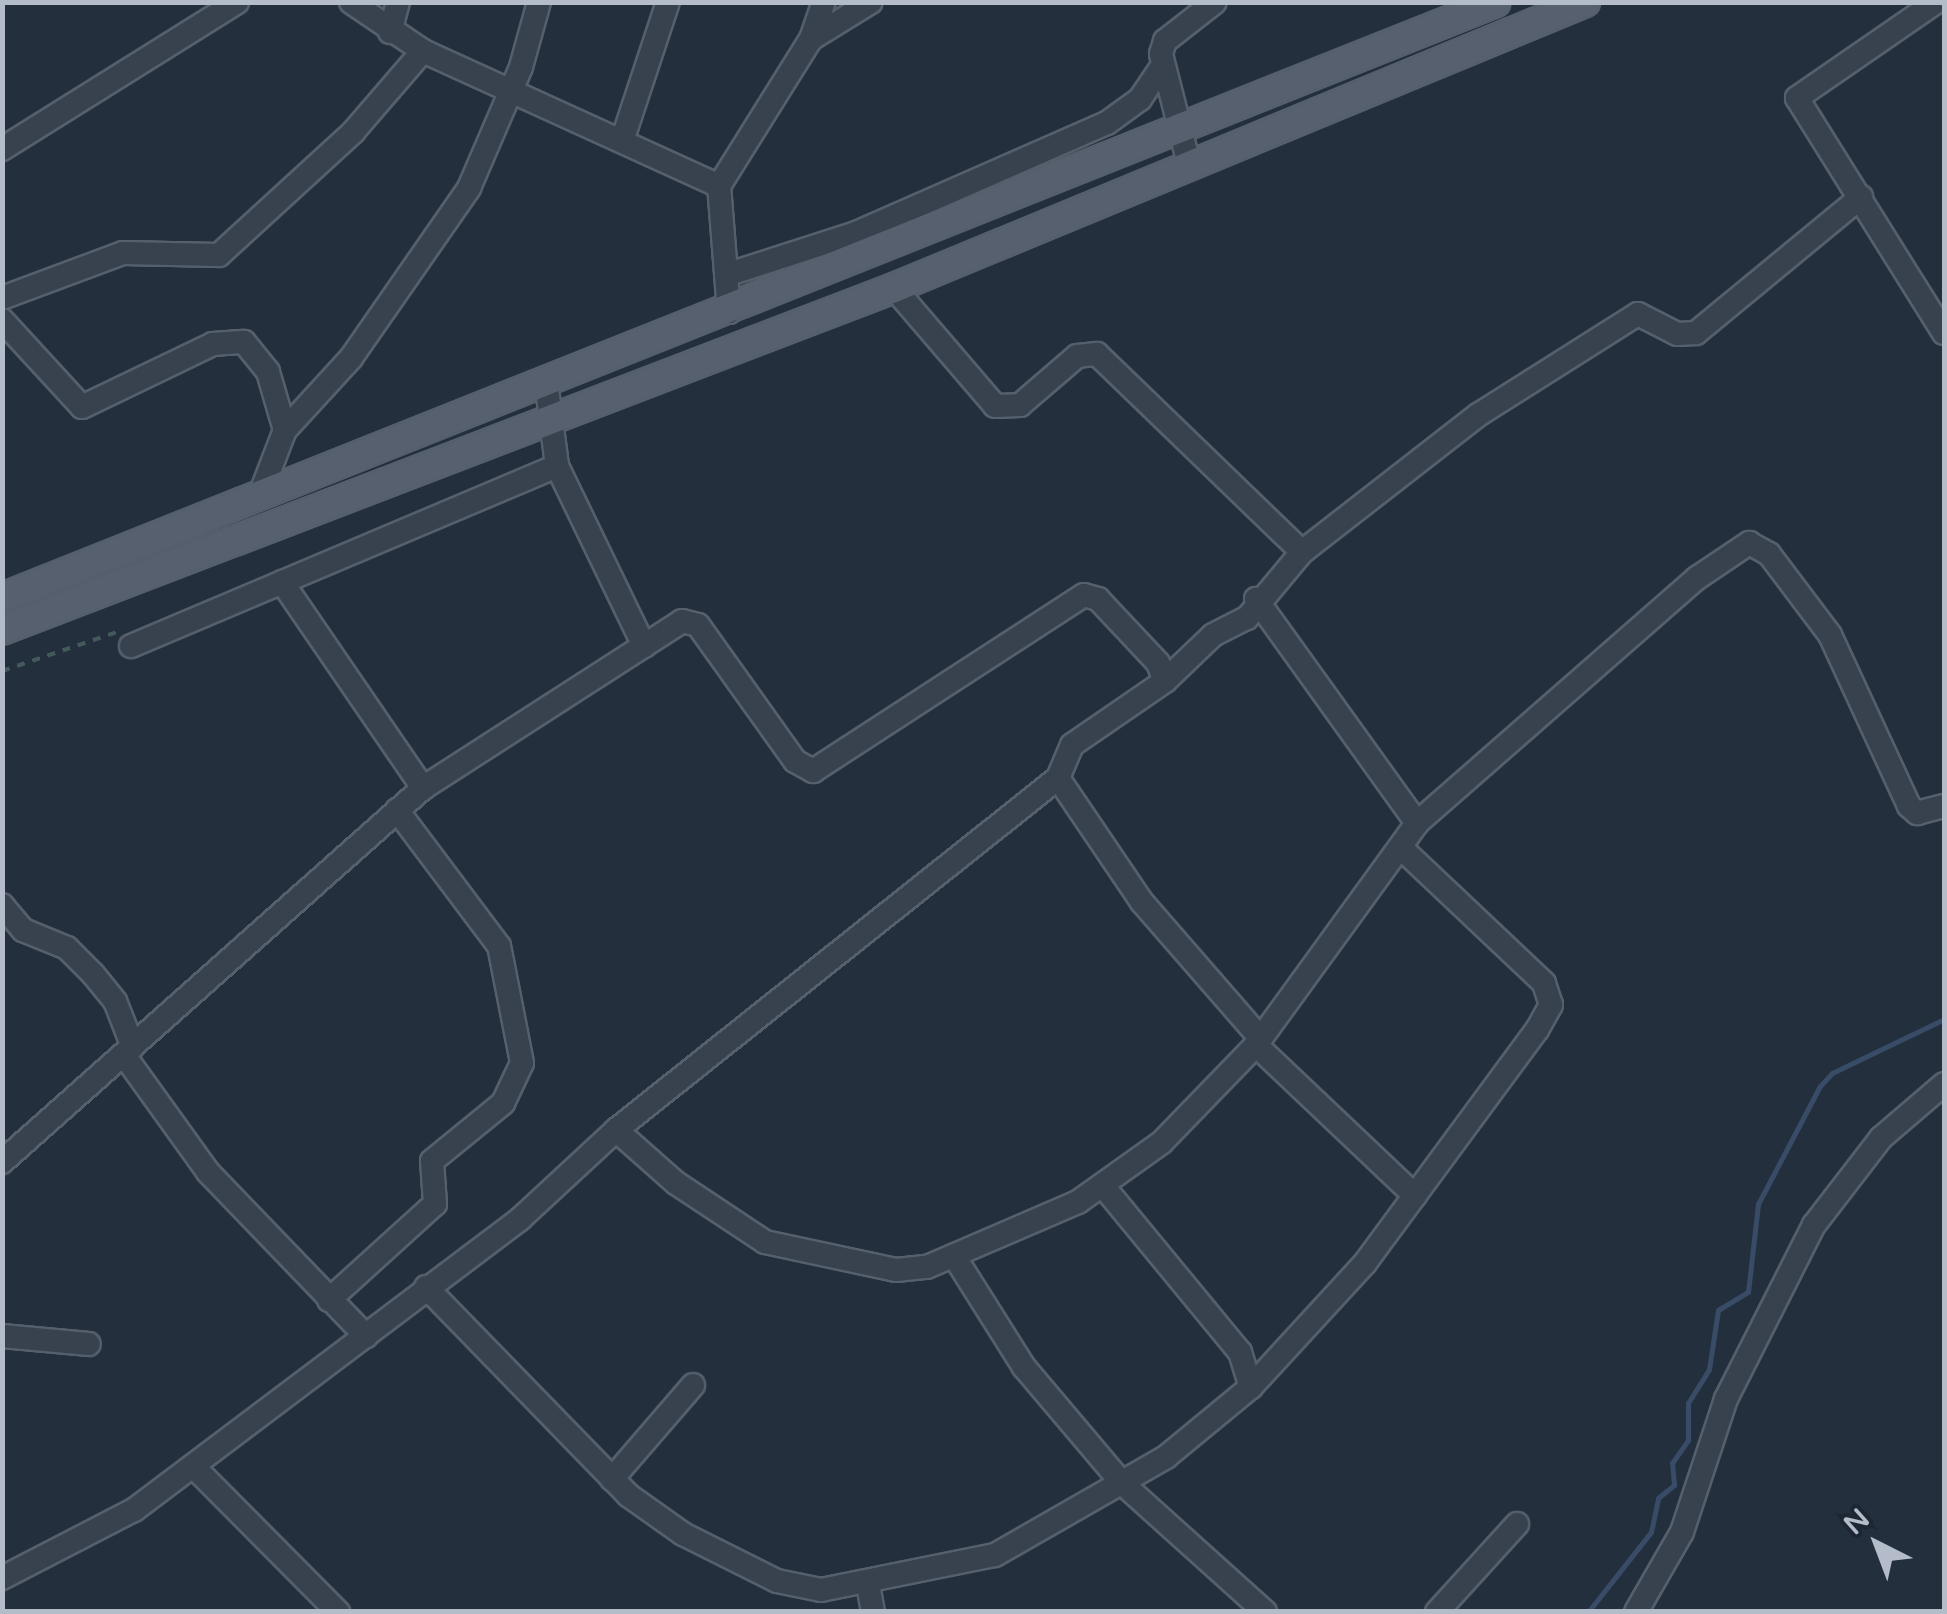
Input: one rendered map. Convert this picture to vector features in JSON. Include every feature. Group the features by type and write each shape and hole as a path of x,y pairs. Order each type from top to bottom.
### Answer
{"main road":[{"path":"2,598 729,312 1496,2"},
{"path":"2,630 894,288 1585,2"}],"street":[{"path":"350,2 423,51 719,186"},
{"path":"390,32 398,2"},
{"path":"260,496 285,430 351,358 469,188 511,94 539,2"},
{"path":"622,141 668,2"},
{"path":"729,312 719,186 812,39 824,2"},
{"path":"812,39 871,2"},
{"path":"726,275 856,233 1107,123 1140,99 1160,68 1165,41 1215,2"},
{"path":"1936,2 1797,98 1944,334"},
{"path":"2,149 224,7"},
{"path":"2,298 122,253 219,255 353,132 423,51"},
{"path":"1160,68 1189,164"},
{"path":"2,1578 134,1510 520,1219 616,1130 1058,778 1072,745 1165,681 1213,635 1247,618 1256,599 1302,552 1550,363 1638,314 1677,334 1696,333 1862,197"},
{"path":"894,288 995,406 1020,405 1077,356 1097,354 1302,552"},
{"path":"2,320 82,407 213,344 244,342 268,372 285,430"},
{"path":"546,381 557,466 644,646"},
{"path":"131,646 557,466"},
{"path":"616,1130 676,1183 788,1252 896,1270 954,1256 1103,1186 1162,1142 1259,1042 1418,822 1683,590 1749,543 1769,554 1830,634 1909,806 1917,813 1944,806"},
{"path":"282,582 423,788"},
{"path":"2,1162 423,788 682,621 698,625 795,761 813,772 1084,595 1098,598 1165,681"},
{"path":"1256,599 1418,822"},
{"path":"1058,778 1142,902 1259,1042 1415,1196"},
{"path":"329,1300 435,1204 432,1161 503,1103 522,1064 499,946 397,810"},
{"path":"426,1288 612,1479 683,1534 778,1582 820,1590 868,1584 995,1555 1124,1484 1251,1387 1415,1196 1537,1030 1551,997 1401,848"},
{"path":"2,905 29,934 77,956 115,1002 128,1051 208,1172 366,1336"},
{"path":"1636,1612 1682,1532 1726,1400 1814,1225 1881,1138 1944,1084"},
{"path":"1103,1186 1240,1352 1251,1387"},
{"path":"954,1256 1024,1367 1124,1484 1265,1612"},
{"path":"2,1336 90,1344"},
{"path":"612,1479 693,1385"},
{"path":"193,1466 338,1612"},
{"path":"1437,1612 1517,1524"},
{"path":"868,1584 873,1612"}],"path":[{"path":"2,671 116,629 131,646"}],"waterway":[{"path":"1588,1612 1651,1532 1658,1498 1674,1485 1672,1463 1688,1440 1688,1403 1709,1369 1718,1310 1748,1292 1758,1204 1820,1086 1832,1073 1944,1019"}]}
